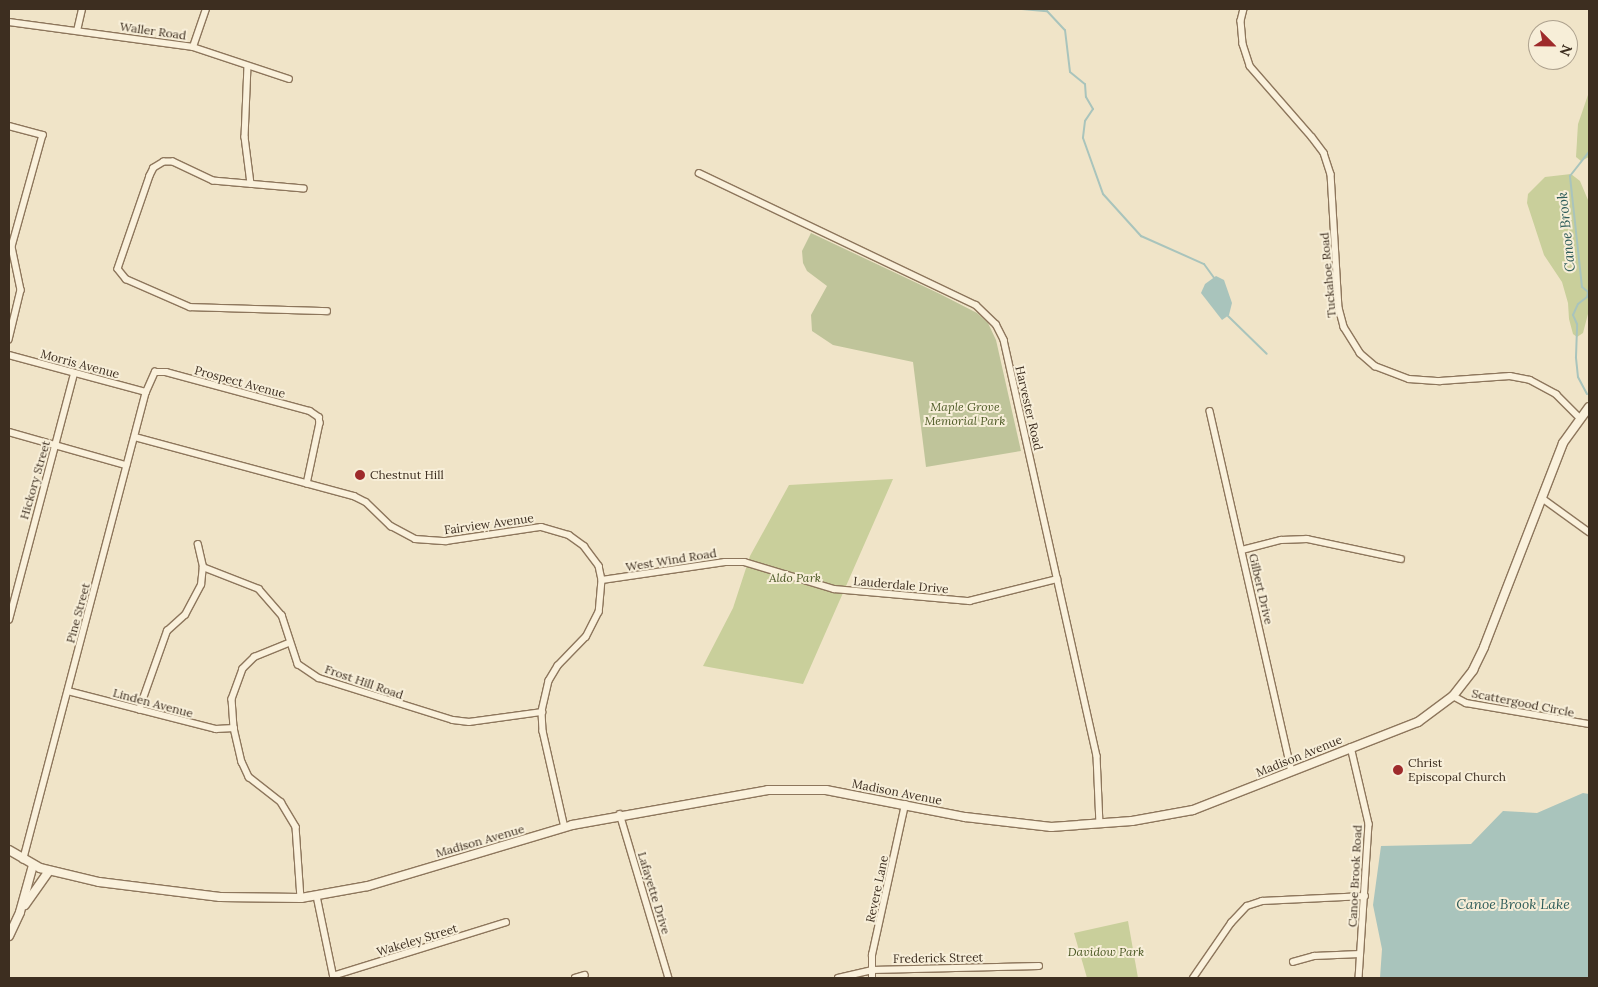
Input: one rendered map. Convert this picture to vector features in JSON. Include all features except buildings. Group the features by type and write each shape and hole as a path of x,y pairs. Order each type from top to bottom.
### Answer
{"street":[{"path":"77,31 82,9"},
{"path":"193,47 206,9"},
{"name":"Tuckahoe Road","path":"1244,9 1240,21 1242,44 1250,66 1318,146 1331,174 1339,308 1344,327 1360,353 1375,366 1408,379 1440,381 1510,376 1530,380 1556,394 1579,417"},
{"name":"Waller Road","path":"9,22 193,47 289,79"},
{"path":"248,66 245,137 251,184"},
{"path":"9,126 43,135 12,247 20,290 9,340"},
{"path":"304,189 207,180 168,161 154,168 118,263 121,275 190,307 327,311"},
{"name":"Harvester Road","path":"699,173 976,305 988,315 1004,340 1097,756 1100,824"},
{"name":"Morris Avenue","path":"9,355 146,392"},
{"name":"Pine Street","path":"23,860 126,465 136,437 146,392 155,372"},
{"name":"Prospect Avenue","path":"155,372 204,382 310,411 319,417 320,423 307,484"},
{"name":"Hickory Street","path":"9,620 74,374"},
{"name":"Madison Avenue","path":"9,850 23,860 49,871 99,882 220,897 301,898 368,886 565,828 620,814 768,790 826,790 1003,822 1051,827 1166,817 1193,810 1418,722 1454,696 1473,670 1484,647 1563,443 1579,417 1589,408"},
{"name":"Gilbert Drive","path":"1210,412 1292,770"},
{"path":"9,432 126,465"},
{"name":"Fairview Avenue","path":"136,437 354,496 404,534 429,542 524,529 556,530 584,546 599,566 602,580 599,612 586,637 558,666 549,681 542,712 543,731 565,828"},
{"path":"1542,498 1589,532"},
{"path":"1242,550 1281,540 1307,539 1401,559"},
{"path":"139,710 159,649 167,632 195,600 203,567 198,545"},
{"name":"West Wind Road","path":"602,580 725,562 744,562"},
{"name":"Lauderdale Drive","path":"744,562 834,589 939,599 969,600 1058,580"},
{"name":"Frost Hill Road","path":"203,567 227,574 259,589 282,615 298,664 306,671 435,716 469,722 542,712"},
{"path":"290,643 255,657 243,669 232,699 234,728 242,762 249,777 281,802 296,827 301,898"},
{"name":"Linden Avenue","path":"68,691 216,729 234,728"},
{"name":"Scattergood Circle","path":"1454,696 1466,703 1589,724"},
{"name":"Canoe Brook Road","path":"1351,747 1369,824 1359,978"},
{"name":"Revere Lane","path":"872,978 905,805"},
{"name":"Lafayette Drive","path":"620,814 669,978"},
{"path":"9,936 20,912 33,865"},
{"path":"20,912 49,871"},
{"path":"317,896 334,977"},
{"path":"1192,978 1231,923 1247,906 1262,901 1365,896"},
{"name":"Wakeley Street","path":"334,977 506,922"},
{"path":"1293,962 1314,956 1360,954"},
{"name":"Frederick Street","path":"838,978 872,970 1039,966"},
{"path":"575,978 585,975"}],"green space":[{"path":"1588,95 1589,157 1581,161 1576,157 1578,124"},
{"path":"1571,174 1580,181 1588,200 1589,310 1583,333 1577,337 1573,334 1569,319 1568,303 1562,282 1544,255 1527,203 1528,194 1545,177"},
{"name":"Maple Grove Memorial Park","path":"811,233 940,294 977,313 988,323 996,340 1021,451 926,467 913,362 833,345 812,331 811,315 827,286 807,271 803,263 802,251"},
{"name":"Aldo Park","path":"893,479 803,684 703,666 733,608 750,556 789,485"},
{"name":"Davidow Park","path":"1128,921 1138,978 1087,978 1074,933"}],"water":[{"path":"1216,276 1224,280 1232,303 1229,315 1222,320 1201,293 1205,284"},
{"name":"Canoe Brook Lake","path":"1583,793 1589,794 1589,978 1380,978 1382,949 1373,905 1381,846 1471,844 1503,811 1537,813"}],"waterway":[{"path":"1022,9 1047,11 1065,30 1070,72 1085,84 1086,97 1093,109 1085,121 1083,138 1103,194 1141,236 1204,264 1214,278"},
{"name":"Canoe Brook","path":"1587,394 1578,377 1576,357 1577,324 1573,315 1578,304 1587,297 1588,292 1582,287 1570,176 1589,152"},
{"path":"1228,316 1267,354"}],"place":[{"name":"Chestnut Hill","path":"360,475"},
{"name":"Christ Episcopal Church","path":"1398,770"}]}
